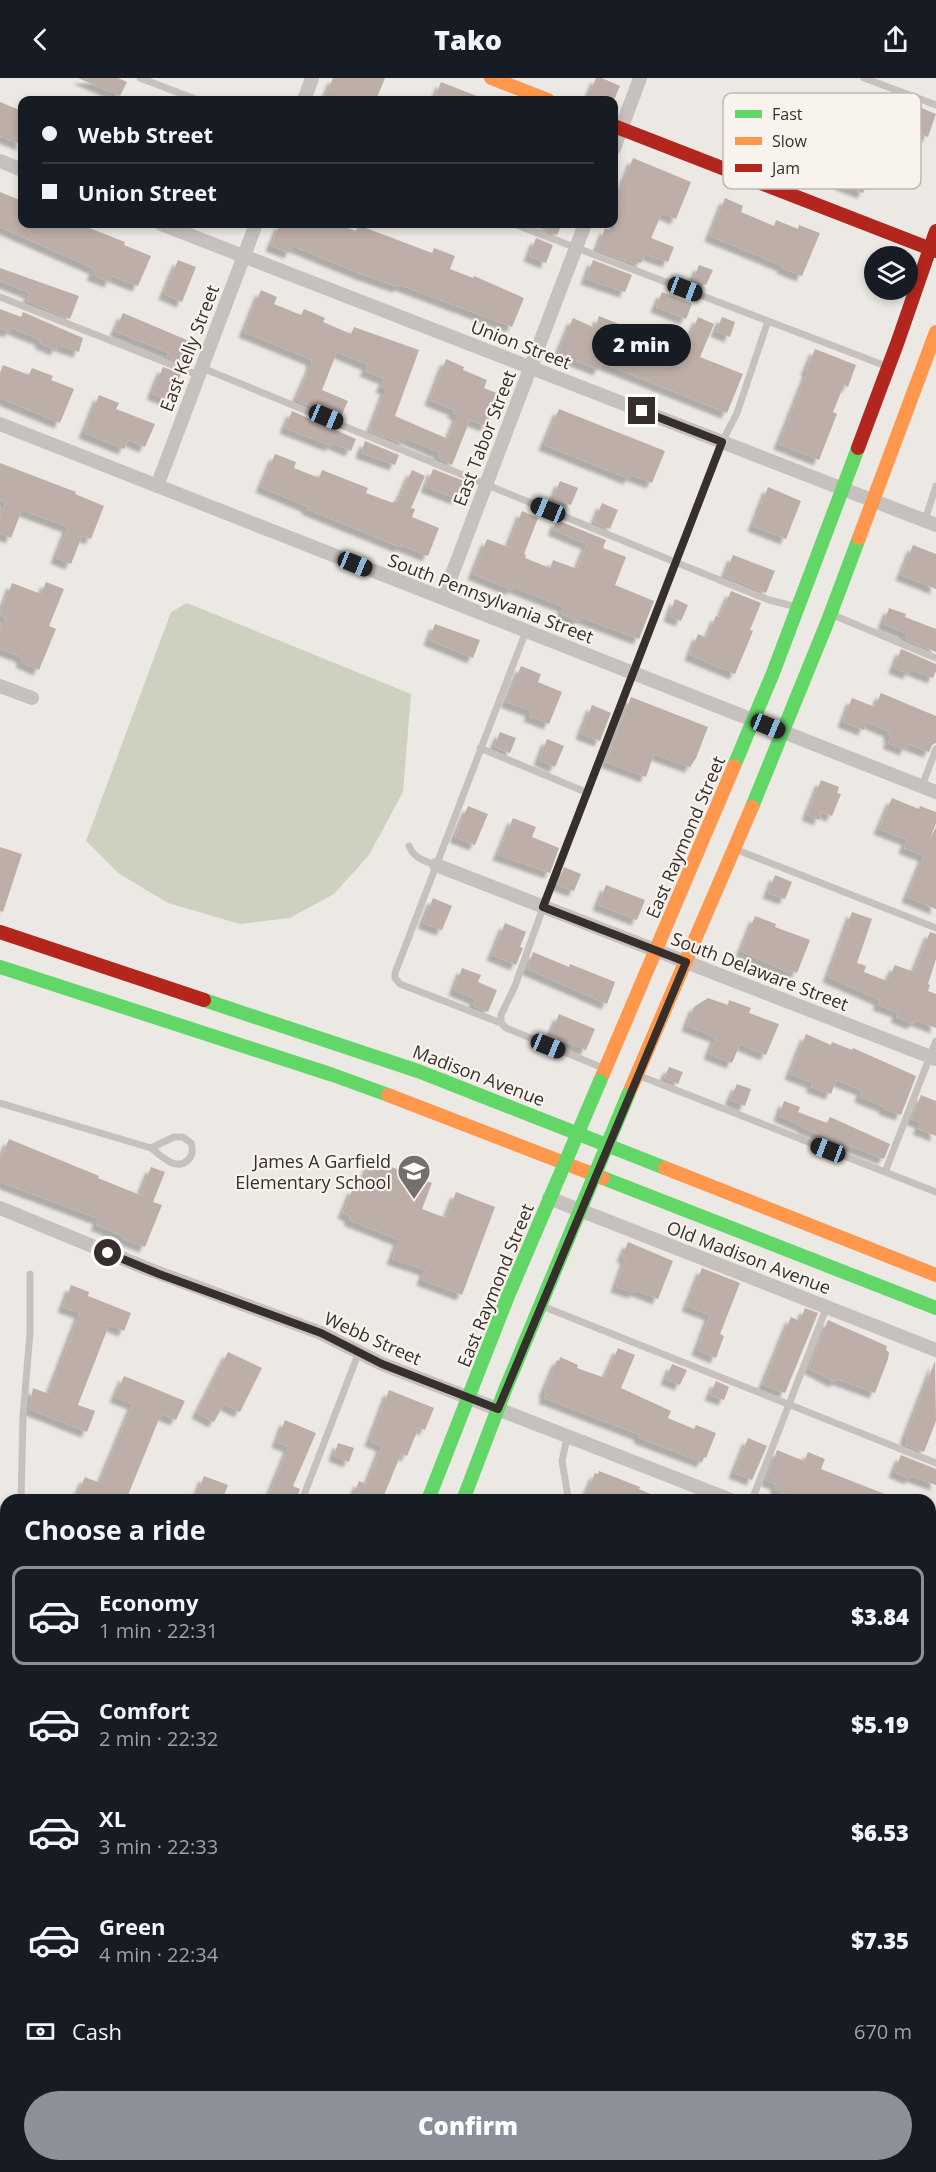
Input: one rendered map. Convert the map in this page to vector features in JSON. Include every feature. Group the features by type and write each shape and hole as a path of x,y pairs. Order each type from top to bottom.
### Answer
{"main road":[{"path":"490,78 537,96"},
{"path":"618,127 723,168"},
{"path":"776,189 933,250"},
{"name":"East Raymond Street","path":"430,1494 551,1194 753,720 798,608 933,250 936,231"},
{"path":"465,1494 581,1206 783,732 927,368 936,332"},
{"name":"Madison Avenue","path":"0,932 418,1071 936,1275"},
{"path":"0,968 77,990 333,1074 936,1308"}],"street":[{"path":"305,96 312,78"},
{"path":"618,125 640,78"},
{"path":"0,161 18,168"},
{"name":"Union Street","path":"171,228 930,523"},
{"name":"East Kelly Street","path":"157,486 254,228"},
{"name":"East Tabor Street","path":"443,598 584,228"},
{"name":"South Pennsylvania Street","path":"0,424 936,792"},
{"path":"0,686 32,698"},
{"name":"South Delaware Street","path":"436,866 933,1058"},
{"name":"Old Madison Avenue","path":"551,1194 936,1350"},
{"name":"Webb Street","path":"0,1208 148,1269 321,1333 382,1364 715,1494"}],"lane":[{"path":"140,78 187,96"},
{"path":"864,78 904,93"},
{"path":"921,99 936,105"},
{"path":"524,228 889,367"},
{"path":"0,297 326,417 675,562 769,600 798,608"},
{"path":"501,1023 501,1015 515,986 675,562 722,442 737,413 768,321"},
{"path":"930,523 936,486"},
{"path":"830,613 936,657"},
{"path":"526,631 395,978 400,984 501,1023 506,1028 602,1075"},
{"path":"480,748 588,793"},
{"path":"922,786 936,749"},
{"path":"409,846 412,853 436,866"},
{"path":"734,848 936,928"},
{"path":"885,1172 933,1058 936,1041"},
{"path":"637,1075 936,1192"},
{"path":"0,1103 150,1148 172,1164 180,1165 190,1158 193,1149 191,1143 183,1137 174,1137 150,1148"},
{"path":"21,1494 23,1416 30,1333 30,1274"},
{"path":"540,1306 936,1463"},
{"path":"754,1494 826,1306"},
{"path":"304,1494 359,1352"},
{"path":"567,1437 562,1461 568,1494"}],"green space":[{"path":"187,603 411,694 403,792 369,855 334,894 290,918 240,924 168,903 118,873 86,841 171,612"}],"building":[{"path":"78,78 118,78 127,82 120,96"},
{"path":"333,78 385,78 378,96 351,94 350,96 326,96"},
{"path":"596,78 602,78 620,86 616,96 589,95"},
{"path":"441,82 477,96 436,96"},
{"path":"0,102 18,109 18,143 0,136"},
{"path":"921,108 936,114 928,137 921,134"},
{"path":"633,158 691,182 676,219 662,213 651,238 674,247 668,262 645,254 641,263 638,262 637,265 597,250 605,228 614,232 614,228 618,228 618,197"},
{"path":"853,189 865,189 863,193"},
{"path":"0,192 18,199 18,228 89,228 125,242 124,245 151,256 138,286 112,276 110,282 92,275 95,269 0,227"},
{"path":"725,198 743,206 741,212 774,226 776,220 798,229 799,225 820,233 802,276 710,236"},
{"path":"278,228 348,228 356,231 357,228 366,228 432,253 434,248 455,256 450,269 473,278 474,276 524,298 512,327 400,285 398,287 361,274 293,246 290,253 271,246"},
{"path":"540,228 560,228 557,235"},
{"path":"536,238 553,245 546,263 529,256"},
{"path":"178,260 196,267 182,302 164,294"},
{"path":"593,260 632,275 625,292 586,279"},
{"path":"699,265 713,270 706,285 693,280"},
{"path":"0,268 79,296 70,319 27,301 30,293 0,281"},
{"path":"261,290 277,297 274,304 301,315 304,309 325,318 323,322 351,334 354,327 419,350 395,416 448,439 458,415 453,413 454,410 430,400 446,359 464,367 463,370 487,380 484,388 499,394 486,426 470,420 452,465 438,458 440,453 405,438 403,444 370,431 386,389 381,387 385,379 365,371 368,365 337,352 322,390 348,401 340,419 296,400 312,360 244,332"},
{"path":"662,292 692,304 686,319 656,307"},
{"path":"0,309 21,317 23,312 83,338 79,352 58,345 56,350 40,343 41,340 11,328 10,332 0,328"},
{"path":"123,313 194,343 185,364 167,357 169,353 115,331"},
{"path":"599,316 658,340 656,346 682,356 698,317 714,324 700,357 743,374 727,413 602,363 599,370 558,354 573,318 595,328"},
{"path":"722,317 735,322 730,337 716,331"},
{"path":"815,349 856,365 848,387 844,385 833,412 837,414 819,460 779,444"},
{"path":"3,365 29,375 32,368 53,376 51,380 74,389 60,423 0,398 0,373"},
{"path":"163,367 181,374 170,401 152,394"},
{"path":"99,395 119,403 116,409 155,424 145,447 128,440 124,449 84,433"},
{"path":"559,409 665,451 652,483 631,475 629,479 544,445"},
{"path":"292,411 356,439 351,451 332,443 331,446 285,428"},
{"path":"365,441 399,455 395,465 361,453"},
{"path":"275,454 296,462 294,468 319,478 322,470 368,488 366,493 393,503 398,502 412,470 425,476 411,508 415,509 412,517 439,528 428,556 307,509 308,507 261,487"},
{"path":"0,463 76,492 75,494 104,506 91,539 82,536 71,564 56,558 68,527 22,510 11,538 0,533 0,518 6,502 0,500"},
{"path":"433,469 464,481 457,499 426,487"},
{"path":"560,481 578,488 571,505 553,498"},
{"path":"768,487 801,501 786,539 753,526"},
{"path":"602,503 618,510 610,529 594,523"},
{"path":"522,511 538,518 524,554 525,558 550,568 553,560 577,569 587,544 553,530 557,520 606,540 603,548 626,557 615,585 654,601 639,639 580,617 579,621 561,614 564,607 473,574 487,539 508,547"},
{"path":"913,545 936,554 936,589 901,575"},
{"path":"733,555 775,571 766,593 725,576"},
{"path":"46,582 64,589 49,626 56,629 39,670 21,662 22,657 0,649 0,634 6,618 0,615 12,583 41,594"},
{"path":"731,591 761,603 750,630 753,631 735,674 690,655 698,634 707,638 716,616 720,617"},
{"path":"675,599 688,605 681,621 669,616"},
{"path":"889,608 936,629 936,652 905,639 905,633 883,624"},
{"path":"435,624 480,640 473,658 429,640"},
{"path":"901,649 936,664 933,678 910,669 909,674 894,668"},
{"path":"521,666 541,674 538,682 562,692 549,724 529,716 531,711 506,702"},
{"path":"881,693 936,716 936,743 932,745 929,752 908,744 905,750 888,743 890,732 867,722 864,730 843,722 852,698 875,707"},
{"path":"631,697 708,727 690,767 654,754 646,777 606,762"},
{"path":"592,705 611,713 600,741 581,734"},
{"path":"500,732 516,738 510,753 494,747"},
{"path":"547,739 564,746 555,767 539,760"},
{"path":"821,780 839,787 837,793 841,794 832,816 822,812 819,820 807,815"},
{"path":"892,798 919,809 920,806 936,812 936,823 930,839 936,827 936,909 907,897 924,856 904,848 907,840 879,829"},
{"path":"468,806 488,814 475,845 455,837"},
{"path":"513,818 536,827 532,837 559,848 550,873 498,855"},
{"path":"0,847 22,854 3,912 0,911"},
{"path":"564,867 581,874 574,891 557,885"},
{"path":"775,875 792,882 785,899 768,893"},
{"path":"606,885 645,900 637,920 598,905"},
{"path":"433,898 452,906 442,930 423,923"},
{"path":"852,912 872,919 857,963 866,966 864,972 887,981 895,965 914,972 930,932 936,934 936,959 928,991 936,994 936,1028 915,1020 913,1024 896,1017 898,1012 878,1005 880,1000 828,977"},
{"path":"755,916 776,924 775,927 810,940 797,973 791,970 790,973 741,951"},
{"path":"505,923 526,932 516,965 492,955"},
{"path":"533,952 615,982 607,1004 527,969"},
{"path":"462,968 481,975 478,982 497,990 488,1012 473,1006 475,999 454,990"},
{"path":"708,998 728,1005 729,1000 751,1008 749,1013 779,1024 766,1055 740,1044 732,1063 709,1054 716,1037 687,1026 694,1007"},
{"path":"559,1014 595,1029 586,1050 550,1036"},
{"path":"806,1034 831,1045 832,1042 852,1050 853,1048 916,1076 901,1115 860,1097 862,1090 836,1080 831,1094 811,1087 813,1083 790,1074"},
{"path":"669,1067 683,1072 678,1084 664,1078"},
{"path":"737,1084 751,1089 745,1106 730,1100"},
{"path":"921,1095 936,1101 936,1136 918,1129 921,1123 911,1119"},
{"path":"784,1101 800,1107 798,1112 827,1123 830,1117 890,1144 884,1159 803,1128 779,1116"},
{"path":"9,1139 140,1195 151,1167 165,1172 153,1202 162,1205 145,1247 96,1225 99,1219 0,1182 0,1160"},
{"path":"371,1159 432,1183 422,1209 446,1218 456,1192 495,1207 462,1295 422,1280 425,1270 392,1259 399,1240 349,1220 350,1216 343,1213 353,1188 360,1191"},
{"path":"628,1242 673,1261 658,1299 635,1290 634,1293 616,1287 626,1258 622,1257"},
{"path":"702,1268 740,1283 720,1334 724,1336 716,1358 697,1350 710,1315 687,1306"},
{"path":"71,1285 89,1292 88,1296 131,1313 124,1331 109,1325 78,1405 95,1411 87,1432 29,1409 33,1388 49,1394 80,1313 63,1307"},
{"path":"805,1308 818,1313 785,1393 763,1385 791,1317 800,1321"},
{"path":"828,1320 887,1346 888,1359 875,1393 837,1379 835,1382 809,1368"},
{"path":"618,1348 635,1355 621,1388 671,1411 668,1418 694,1429 696,1425 716,1433 706,1458 704,1457 702,1462 544,1398 546,1393 544,1392 560,1357 578,1365 577,1368 605,1378"},
{"path":"228,1352 262,1368 240,1412 224,1404 214,1422 197,1413"},
{"path":"935,1361 936,1421 924,1452 905,1445 907,1439 905,1438"},
{"path":"672,1364 687,1370 680,1385 666,1379"},
{"path":"124,1376 185,1401 176,1420 161,1414 128,1494 78,1494 85,1477 100,1483 133,1404 115,1397"},
{"path":"716,1381 729,1387 724,1400 710,1395"},
{"path":"389,1390 434,1408 425,1430 419,1427 407,1456 401,1454 384,1494 354,1494 359,1481 367,1484 382,1446 370,1441"},
{"path":"285,1420 316,1433 293,1486 300,1489 298,1494 269,1494 289,1447 277,1442"},
{"path":"748,1438 767,1446 752,1480 734,1473"},
{"path":"338,1443 354,1448 349,1462 334,1456"},
{"path":"777,1450 804,1461 808,1452 825,1459 821,1469 885,1494 785,1494 775,1490 777,1485 766,1480"},
{"path":"901,1455 936,1469 936,1485 911,1476 910,1479 894,1472"},
{"path":"599,1471 640,1487 639,1489 650,1494 586,1494 595,1473 598,1474"},
{"path":"204,1476 228,1485 224,1494 197,1494"}],"traffic: fast":[{"path":"734,766 773,673 858,448"},
{"path":"752,807 859,538"},
{"path":"0,967 388,1095"},
{"path":"204,1000 418,1071 665,1168"},
{"path":"553,1191 600,1081"},
{"path":"583,1203 628,1095"},
{"path":"603,1178 936,1308"},
{"path":"430,1494 508,1296 553,1191"},
{"path":"465,1494 505,1390 583,1203"}],"traffic: slow":[{"path":"491,78 538,96"},
{"path":"859,538 936,332"},
{"path":"600,1081 734,766"},
{"path":"628,1095 752,807"},
{"path":"388,1095 603,1178"},
{"path":"665,1168 936,1275"}],"traffic: jam":[{"path":"618,128 723,168"},
{"path":"776,189 936,251"},
{"path":"858,448 936,231"},
{"path":"0,932 204,1000"}],"place":[{"name":"James A Garfield Elementary School","path":"414,1200"}],"route":[{"path":"108,1253 321,1333 382,1364 498,1409 601,1159 686,962 543,907 722,442 642,411"}]}
